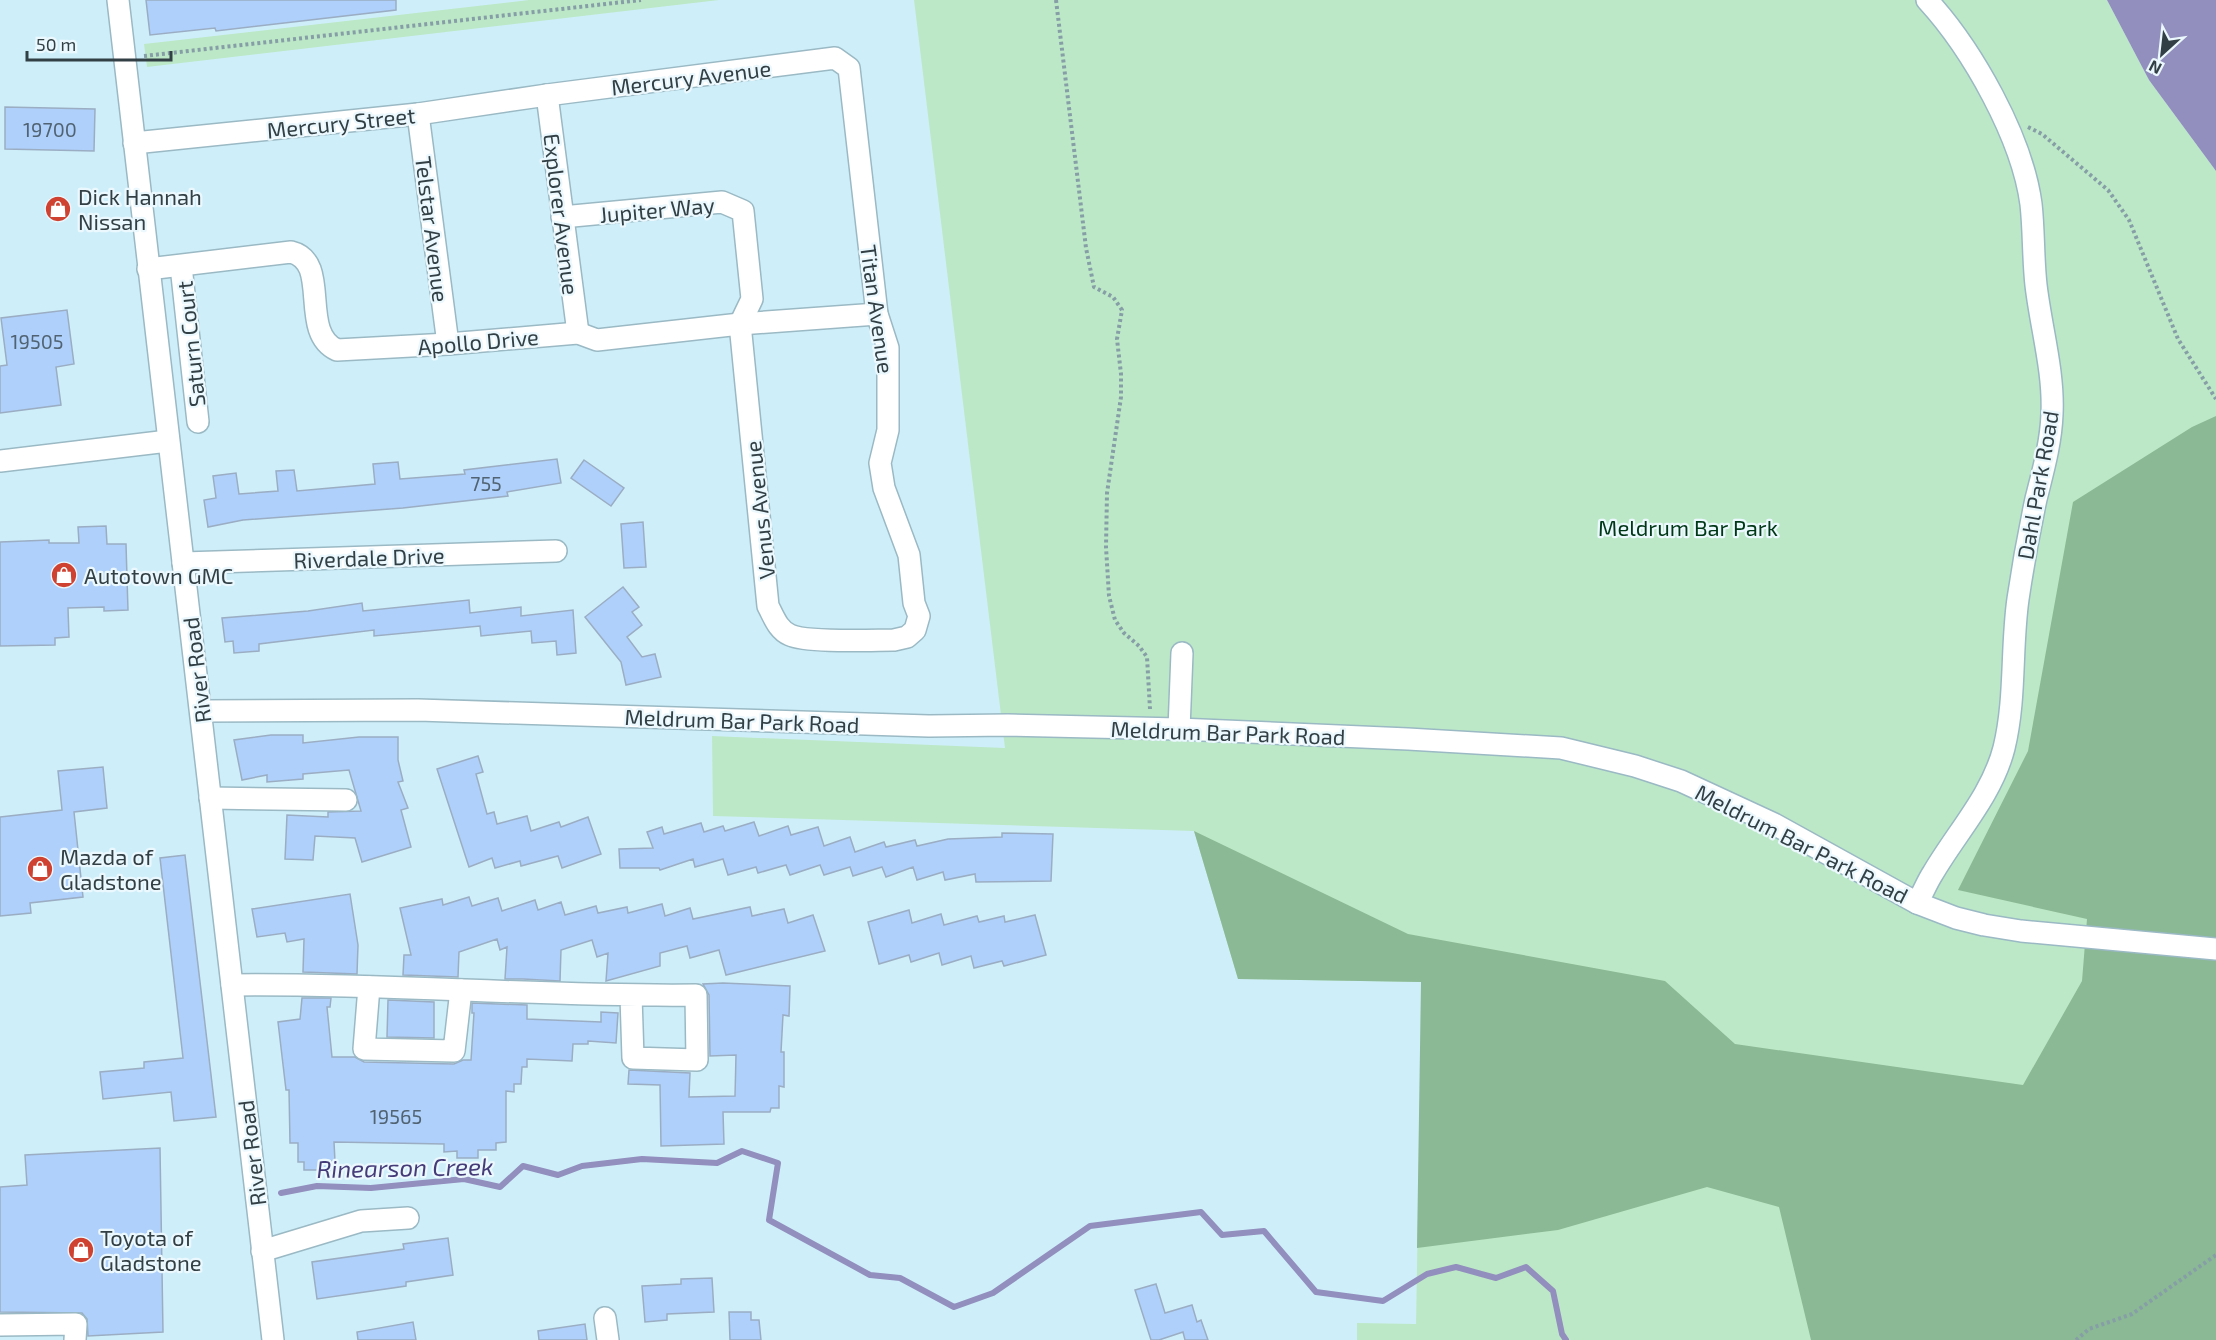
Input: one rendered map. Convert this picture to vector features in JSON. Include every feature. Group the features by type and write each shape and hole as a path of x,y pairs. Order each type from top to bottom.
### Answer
{"street":[{"name":"River Road","path":"118,0 273,1340"},
{"name":"Dahl Park Road","path":"1917,903 1933,873 1979,803 1995,774 2004,747 2011,704 2017,602 2028,537 2048,446 2052,414 2052,384 2036,284 2031,202 2020,162 2002,116 1965,46 1927,0"},
{"name":"Mercury Avenue","path":"547,95 835,58"},
{"name":"Titan Avenue","path":"835,58 849,68 877,314 888,348 888,430 880,463 884,488 909,555 915,603 919,616 915,630 907,637 894,640 844,640"},
{"name":"Mercury Street","path":"134,143 418,114 547,95"},
{"name":"Explorer Avenue","path":"547,95 578,333"},
{"name":"Telstar Avenue","path":"418,114 448,344"},
{"name":"Jupiter Way","path":"562,217 722,202 742,211 752,299 740,324"},
{"name":"Apollo Drive","path":"148,269 291,252 300,254 311,269 318,325 327,346 337,350 448,344 578,333 597,340 740,324 877,314"},
{"name":"Saturn Court","path":"181,266 198,422"},
{"name":"Venus Avenue","path":"740,324 768,606 778,626 791,636 844,640"},
{"path":"0,461 168,441"},
{"name":"Riverdale Drive","path":"183,563 556,551"},
{"path":"1179,729 1182,653"},
{"name":"Meldrum Bar Park Road","path":"201,711 418,710 883,724 1179,729 1561,748 1635,766 1681,781 1810,842 1917,903 1956,918 1984,925 2067,936 2216,949"},
{"path":"210,798 346,800"},
{"path":"232,985 631,996"},
{"path":"369,987 363,1049 454,1052 461,990"},
{"path":"262,1251 361,1221 408,1218"},
{"path":"605,1318 608,1340"},
{"path":"0,1325 76,1324 75,1340"}],"path":[{"path":"125,58 641,0"},
{"path":"1056,0 1086,248 1094,287 1113,297 1122,310 1117,339 1121,397 1107,493 1106,547 1109,596 1115,620 1147,657 1151,730"},
{"path":"2002,116 2042,134 2108,190 2129,220 2178,339 2216,399"},
{"path":"2076,1340 2089,1329 2132,1314 2216,1255"}],"green space":[{"path":"529,0 719,0 147,67 144,44"},
{"name":"Meldrum Bar Park","path":"914,0 2107,0 2149,80 2216,171 2216,1340 1357,1340 1357,1323 1416,1324 1422,982 1238,979 1194,831 713,816 712,736 1005,748"},
{"path":"2216,416 2216,1340 1811,1340 1779,1207 1707,1187 1558,1230 1417,1248 1421,982 1238,979 1194,831 1408,934 1665,981 1735,1044 2023,1085 2082,981 2087,919 1958,890 2028,751 2073,502 2192,427"}],"shaded area":[{"path":"2107,0 2216,0 2216,171 2149,80"}],"building":[{"path":"146,0 396,0 396,10 216,31 215,28 150,35"},
{"path":"5,107 95,109 94,151 5,149"},
{"path":"67,310 74,364 56,367 61,405 0,413 0,366 7,365 1,318"},
{"path":"557,459 561,483 507,492 508,496 403,508 243,520 208,527 204,500 216,498 213,476 236,473 239,494 278,491 276,471 294,470 297,491 375,484 373,464 398,462 400,479 465,474 464,470"},
{"path":"584,460 624,488 611,506 571,478"},
{"path":"643,522 646,567 624,568 621,524"},
{"name":"Autotown GMC","path":"106,526 107,544 126,544 128,610 104,611 104,607 68,608 69,637 55,638 55,645 0,646 0,542 49,540 49,543 79,543 78,527"},
{"path":"623,587 639,607 632,612 642,625 627,637 642,657 655,654 661,677 626,685 621,662 585,617"},
{"path":"469,600 470,613 521,607 521,616 573,610 576,653 557,655 556,641 532,643 531,631 481,636 480,626 374,636 374,630 259,644 259,651 234,653 233,641 225,642 222,618 308,611 362,603 363,611"},
{"path":"271,735 303,735 303,743 359,737 398,737 398,760 403,781 398,782 408,808 401,810 411,847 362,862 355,838 315,836 313,860 285,859 287,815 328,817 328,812 361,811 349,770 303,774 303,779 267,782 267,775 242,780 234,740"},
{"path":"478,756 483,772 476,774 487,814 494,812 497,824 527,816 531,831 559,822 561,827 588,817 601,854 562,868 558,856 521,866 520,861 495,868 492,858 469,867 437,769"},
{"name":"Mazda of Gladstone","path":"103,767 107,808 74,812 83,897 30,903 31,913 0,916 0,817 62,810 58,771"},
{"path":"754,822 759,836 788,826 791,835 818,827 824,846 850,837 855,852 884,842 886,847 915,840 917,846 948,839 1002,837 1002,833 1053,834 1051,881 976,882 975,874 945,880 943,872 917,880 913,867 886,877 882,867 853,876 850,867 824,875 820,865 790,875 786,865 758,873 756,867 728,875 723,859 695,867 693,859 660,870 659,868 620,868 619,849 653,848 647,832 662,827 664,834 701,823 704,832 723,826 725,831"},
{"path":"185,855 216,1117 174,1121 171,1092 103,1099 100,1072 144,1068 144,1062 183,1058 160,858"},
{"path":"350,894 358,945 357,974 303,972 304,939 287,942 285,933 257,937 252,909"},
{"path":"469,897 472,906 498,898 502,911 535,900 538,910 561,902 565,915 596,906 598,913 627,907 628,913 662,904 665,916 690,908 693,919 750,907 752,916 784,909 788,923 813,915 825,951 726,975 719,950 690,958 687,946 660,953 660,966 606,981 608,953 597,957 592,940 561,950 560,981 505,979 507,947 500,950 497,939 459,952 458,977 403,975 404,955 411,955 400,908 442,899 443,905"},
{"path":"909,910 912,923 941,914 944,925 977,916 979,922 1004,916 1005,922 1035,915 1046,955 1004,966 1002,961 974,968 971,956 942,965 939,953 911,962 909,955 879,964 868,922"},
{"path":"703,984 790,986 789,1016 783,1015 781,1052 784,1052 784,1087 779,1086 779,1108 771,1108 770,1112 723,1112 724,1144 661,1146 660,1085 628,1084 629,1070 690,1073 689,1097 735,1096 736,1055 710,1056 709,995"},
{"path":"302,998 331,998 330,1007 327,1007 332,1057 355,1057 364,1062 454,1064 463,1060 471,1060 474,1013 472,1013 472,1003 527,1005 527,1019 601,1022 601,1012 618,1013 616,1043 588,1041 588,1044 573,1044 572,1061 527,1059 527,1067 522,1067 521,1084 514,1084 514,1092 506,1091 506,1142 496,1143 496,1150 478,1150 478,1158 457,1158 457,1151 444,1152 444,1144 334,1142 335,1161 332,1161 331,1170 304,1170 304,1162 298,1162 298,1143 290,1143 289,1090 286,1090 278,1022 300,1019"},
{"path":"388,1000 434,1002 434,1038 387,1037"},
{"name":"Toyota of Gladstone","path":"160,1148 163,1332 88,1336 87,1319 82,1313 0,1312 0,1187 27,1185 25,1155"},
{"path":"448,1238 453,1275 406,1282 406,1286 317,1299 312,1262 404,1249 403,1244"},
{"path":"712,1278 714,1312 667,1314 667,1320 645,1322 642,1286 681,1284 681,1279"},
{"path":"1156,1284 1165,1313 1192,1305 1197,1322 1201,1320 1208,1340 1185,1340 1183,1332 1159,1340 1151,1340 1135,1290"},
{"path":"729,1312 751,1312 751,1320 759,1320 761,1340 730,1340"},
{"path":"413,1322 416,1340 358,1340 357,1332"},
{"path":"585,1324 587,1340 539,1340 538,1331"}],"waterway":[{"name":"Rinearson Creek","path":"281,1193 317,1186 371,1188 464,1179 500,1187 523,1166 558,1175 582,1166 642,1159 717,1163 742,1151 778,1163 769,1220 870,1275 900,1278 954,1307 993,1293 1090,1226 1201,1212 1222,1235 1264,1231 1316,1292 1383,1301 1427,1274 1456,1267 1496,1278 1526,1267 1553,1291 1562,1334 1566,1340"}],"place":[{"name":"Dick Hannah Nissan","path":"58,209"},
{"name":"Autotown GMC","path":"64,575"},
{"name":"Mazda of Gladstone","path":"40,869"},
{"name":"Toyota of Gladstone","path":"81,1250"}]}
